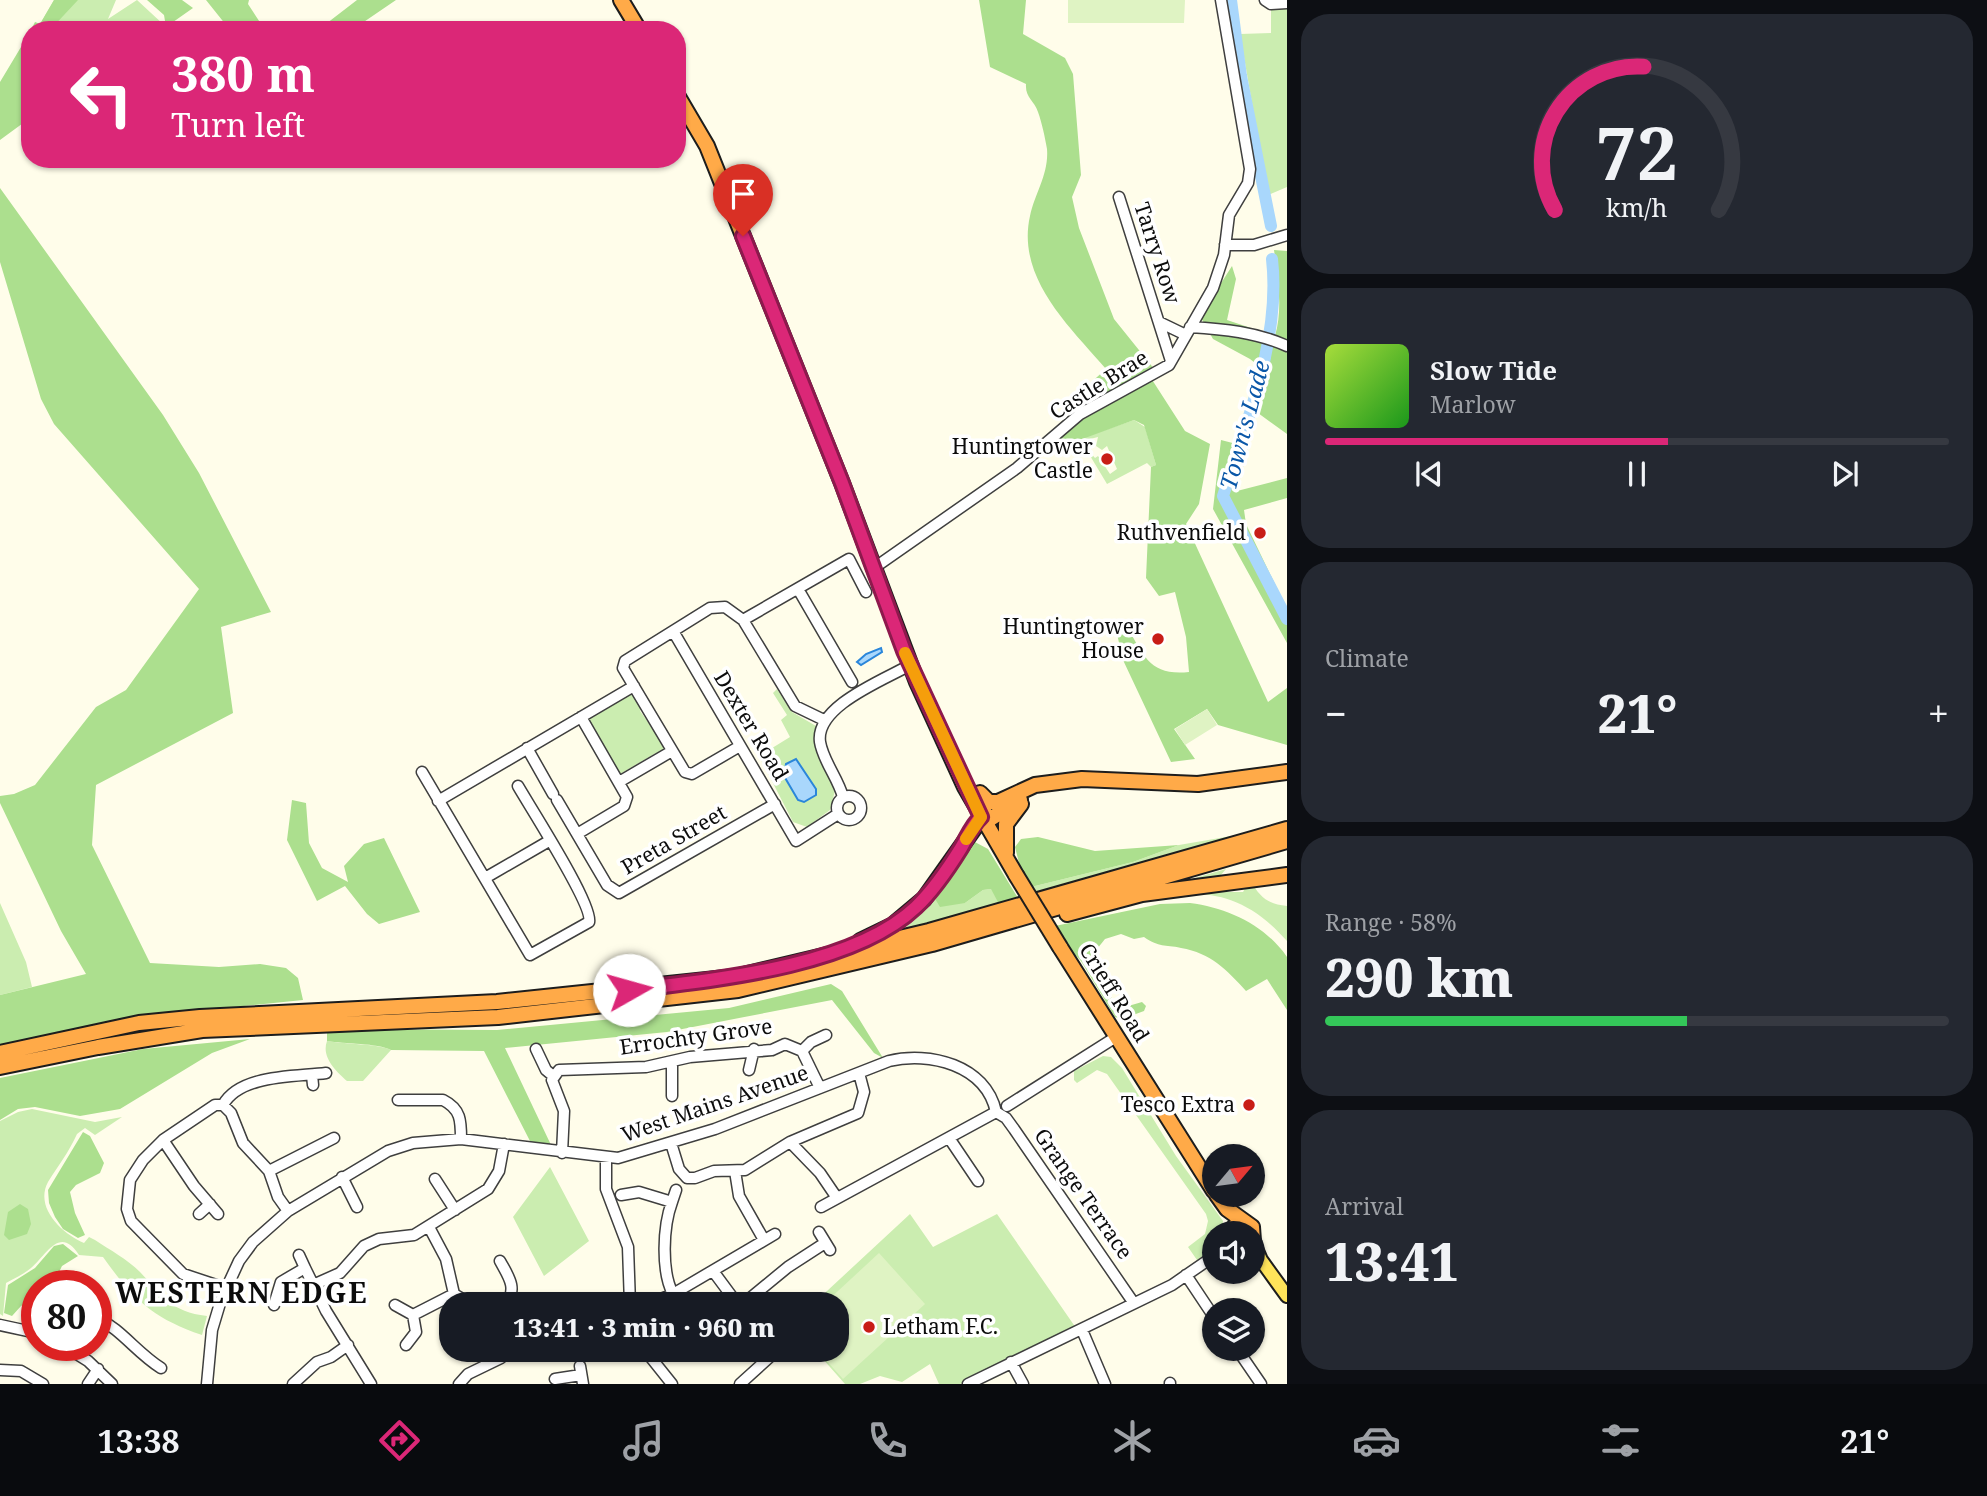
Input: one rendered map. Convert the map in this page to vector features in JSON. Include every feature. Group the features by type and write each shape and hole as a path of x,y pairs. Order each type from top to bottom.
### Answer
{"highway":[{"path":"621,0 634,21"},
{"path":"686,110 707,146 910,665 944,739 989,814"},
{"path":"944,739 980,793 989,814"},
{"path":"989,814 1032,793 1082,779 1198,784 1287,772"},
{"path":"813,959 873,936 907,916 935,887 989,814 1035,785 1057,784"},
{"path":"1006,853 1006,824 1013,811 1032,793"},
{"name":"Crieff Road","path":"989,814 1016,875 1202,1171"},
{"path":"0,1053 139,1023 261,1012 497,1002 734,977 929,931 1287,829"},
{"path":"932,944 1287,841"},
{"path":"0,1067 202,1030 498,1017 629,1005 738,990 1142,894 1287,875"},
{"name":"Crieff Road","path":"1227,1209 1243,1221"},
{"name":"Crieff Road","path":"1227,1209 1229,1221"}],"main road":[{"path":"1265,1267 1287,1296"}],"street":[{"name":"Castle Brae","path":"874,568 1017,468 1080,414 1171,361 1213,288 1225,245 1229,215 1248,183 1250,169 1220,0"},
{"path":"1265,0 1271,4 1287,3"},
{"name":"Tarry Row","path":"1119,197 1171,361"},
{"path":"1225,245 1254,245 1287,235"},
{"name":"Tarry Row","path":"1159,322 1188,331"},
{"path":"1188,331 1223,329 1269,339 1287,346"},
{"path":"743,620 798,589 846,554 866,592"},
{"path":"798,589 852,682"},
{"path":"740,746 692,774 685,772 623,668 625,661 710,608 725,607 743,620 795,706 824,720"},
{"name":"Dexter Road","path":"673,631 796,841 838,814"},
{"path":"844,797 821,743 824,720 835,708 910,665"},
{"path":"438,801 634,686"},
{"path":"577,834 624,806 627,797 581,717"},
{"name":"Preta Street","path":"527,748 608,886 619,893 775,804"},
{"path":"619,782 672,751"},
{"path":"422,772 526,952 536,954 589,922 590,916 582,895 518,786"},
{"path":"844,797 858,800 861,811 857,818 850,821 838,814 837,807 844,797"},
{"path":"485,878 549,841"},
{"name":"Errochty Grove","path":"802,1051 811,1042 826,1035"},
{"path":"1007,1106 1116,1037"},
{"name":"Errochty Grove","path":"552,1075 568,1069 646,1067 690,1057 772,1049 785,1044 802,1051 820,1088"},
{"path":"537,1049 546,1070 552,1075 554,1088 564,1111 562,1153"},
{"path":"749,1070 754,1049"},
{"name":"West Mains Avenue","path":"207,1384 212,1329 225,1288 253,1242 288,1211 342,1177 375,1157 413,1143 461,1139 618,1158 671,1143 899,1059 933,1058 956,1066 975,1079 994,1103 996,1112"},
{"path":"672,1062 673,1096"},
{"path":"225,1288 183,1274 160,1247 137,1228 128,1214 127,1192 134,1170 163,1140 215,1105 223,1105 236,1091 250,1085 313,1080 326,1073"},
{"path":"671,1143 679,1169 687,1178 714,1171 735,1171 753,1167 790,1142 858,1113 864,1092 859,1073"},
{"path":"398,1100 443,1100 449,1103 461,1117 461,1139"},
{"path":"223,1105 231,1114 243,1143 269,1171 278,1197 288,1211"},
{"path":"821,1207 919,1151 926,1152 996,1112"},
{"name":"Grange Terrace","path":"996,1112 1014,1129 1133,1302"},
{"path":"269,1171 334,1138"},
{"path":"949,1138 978,1181"},
{"path":"163,1140 218,1214"},
{"path":"790,1142 820,1174 837,1198"},
{"path":"313,1285 340,1273 357,1252 371,1242 405,1238 429,1227 488,1189 499,1171 504,1144"},
{"path":"606,1157 607,1189 628,1247 630,1292"},
{"path":"735,1171 740,1196 764,1240"},
{"path":"342,1177 357,1206"},
{"path":"435,1179 455,1210"},
{"path":"672,1292 666,1272 668,1214 676,1191"},
{"path":"621,1195 639,1192 672,1202"},
{"path":"199,1214 210,1205"},
{"path":"429,1227 446,1259 454,1292"},
{"path":"758,1292 788,1267 828,1247 819,1232"},
{"path":"676,1292 775,1234"},
{"path":"299,1255 313,1285 371,1384"},
{"path":"500,1261 512,1292"},
{"path":"968,1384 1082,1330 1202,1264"},
{"path":"274,1305 281,1282 305,1268"},
{"path":"713,1271 729,1292"},
{"path":"1186,1275 1202,1299"},
{"path":"412,1315 439,1302"},
{"path":"395,1305 412,1315 416,1332 407,1345"},
{"path":"0,1325 21,1330"},
{"path":"112,1326 132,1348 161,1368"},
{"path":"1082,1330 1105,1384"},
{"path":"293,1384 317,1362 331,1357 348,1345"},
{"path":"86,1361 113,1384"},
{"path":"1245,1361 1261,1384"},
{"path":"459,1384 468,1374 487,1362"},
{"path":"654,1362 672,1384"},
{"path":"740,1384 764,1362"},
{"path":"1011,1362 1023,1384"},
{"path":"88,1384 98,1369"},
{"path":"0,1370 21,1371 43,1384"},
{"path":"555,1379 581,1375"},
{"path":"653,1384 663,1375"}],"green space":[{"path":"54,0 116,0 108,19 137,0 160,21 42,21"},
{"path":"54,0 78,0 58,21 42,21"},
{"path":"147,0 182,0 193,8 175,21 165,21 164,15"},
{"path":"206,0 249,0 248,4 259,21 223,21"},
{"path":"357,0 396,0 365,21 330,21"},
{"path":"979,0 1026,0 1023,34 1065,58 1073,74 1081,175 1072,197 1079,228 1114,319 1155,370 1089,406 1087,386 1106,369 1049,300 1038,281 1031,260 1028,239 1030,216 1047,158 1041,121 1027,93 1026,84 990,67"},
{"path":"1068,0 1185,0 1184,23 1068,23"},
{"path":"1287,3 1287,187 1268,195 1240,34 1271,33 1271,4"},
{"path":"21,47 21,125 0,140 0,82"},
{"path":"0,188 163,415 199,473 271,612 221,627 233,713 96,785 92,845 150,963 219,967 260,964 286,968 298,978 303,1000 129,1018 0,1050 0,995 86,974 61,931 0,803 0,796 14,794 35,785 96,707 126,690 199,589 54,424 41,399 0,262"},
{"path":"1274,250 1287,251 1287,434 1258,413 1264,370 1250,359 1213,339 1200,316 1232,266 1236,279 1227,320 1275,336 1279,304"},
{"path":"1149,375 1185,431 1210,444 1199,504 1186,524 1268,702 1287,688 1287,745 1218,725 1207,709 1174,729 1195,759 1171,762 1123,660 1117,634 1128,628 1150,662 1166,671 1189,672 1186,637 1175,592 1159,596 1146,578 1151,467 1156,465 1144,425 1134,420 1036,456 1083,415"},
{"path":"1134,420 1145,427 1156,465 1151,467 1147,463 1107,484 1083,444 1095,458 1098,456 1110,474 1117,469 1107,446 1102,450 1096,446 1098,437 1086,440 1085,437"},
{"path":"1221,440 1248,447 1237,491 1287,478 1287,498 1244,510 1246,524 1287,609 1287,643 1213,509"},
{"path":"777,689 792,712 816,726 816,749 836,787 830,810 807,827 793,822 759,756 790,737 781,720 787,715 773,693"},
{"path":"626,694 635,694 642,707 640,711 666,747 661,754 656,753 620,774 589,719 624,698"},
{"path":"1207,709 1217,725 1185,745 1175,729"},
{"path":"292,800 306,803 309,843 322,868 348,882 344,866 364,844 384,838 420,912 379,924 367,914 345,886 317,901 287,840"},
{"path":"1283,827 1037,898 1031,887 1133,862 1179,845"},
{"path":"1038,837 1095,851 1179,845 1133,862 1031,887 1021,871 1015,847 1021,839"},
{"path":"973,841 988,849 1018,898 999,904 991,889 983,890 965,903 940,907 934,897"},
{"path":"1226,869 1220,876 1227,892 1243,892 1250,880 1265,899 1287,906 1287,941 1265,920 1244,906 1223,898 1178,894 1102,905"},
{"path":"991,889 1018,898 1022,904 880,937 934,897 965,903 983,890"},
{"path":"0,903 26,962 32,987 0,995"},
{"path":"1190,903 1232,914 1257,927 1278,946 1287,957 1287,1010 1267,979 1246,991 1210,958 1192,950 1158,944 1144,937 1134,939 1121,934 1105,939 1089,959 1118,1009 1142,1002 1146,1006 1144,1011 1122,1019 1115,1017 1081,961 1063,942 1055,926 1160,904"},
{"path":"831,984 842,991 883,1058 874,1053 832,1000 667,1032 505,1048 551,1145 531,1143 484,1051 391,1050 327,1041 327,1029 497,1030 729,1008"},
{"path":"250,1039 212,1053 120,1109 80,1116 35,1107 18,1109 0,1120 0,1078 143,1049"},
{"path":"327,1041 379,1046 391,1050 363,1081 347,1081 328,1058"},
{"path":"1103,1056 1111,1057 1122,1068 1176,1156 1202,1192 1202,1208 1214,1208 1223,1221 1208,1221 1206,1214 1107,1074 1097,1070 1077,1083 1074,1080 1074,1071"},
{"path":"32,1109 95,1122 122,1117 95,1135 85,1128 77,1134 48,1182 45,1201 48,1210 60,1227 76,1239 84,1243 89,1237 130,1263 176,1307 207,1316 202,1335 170,1322 145,1305 124,1285 103,1257 79,1255 66,1242 54,1245 28,1270 21,1270 21,1274 6,1283 3,1316 0,1314 0,1121 18,1112"},
{"path":"83,1132 90,1136 104,1163 100,1173 76,1185 70,1192 75,1213 85,1235 78,1238 63,1229 55,1217 49,1203 48,1190"},
{"path":"550,1167 589,1241 544,1276 513,1217"},
{"path":"20,1204 28,1209 31,1224 27,1234 9,1240 4,1235 8,1212"},
{"path":"910,1214 933,1247 997,1214 1076,1328 960,1384 939,1384 930,1364 902,1382 880,1376 860,1384 845,1384 826,1362 849,1362 849,1292 826,1292"},
{"path":"1202,1236 1202,1256 1197,1260 1188,1247"},
{"path":"63,1244 78,1256 60,1270 32,1270 35,1268 54,1246"},
{"name":"Letham F.C.","path":"879,1253 925,1304 843,1379 828,1362 849,1362 849,1292 837,1292"},
{"path":"21,1277 21,1306 12,1316 4,1313 8,1285"}],"water":[{"path":"881,648 882,652 861,665 857,662 866,654"},
{"path":"796,759 816,789 816,795 804,802 798,800 784,776 786,764"}],"waterway":[{"name":"Town's Lade","path":"1231,0 1241,76 1271,226"},
{"name":"Town's Lade","path":"1272,259 1272,319 1267,349 1223,496 1287,619"}],"slow traffic":[{"path":"905,653 981,817 966,839"}],"place":[{"name":"Huntingtower Castle","path":"1107,459"},
{"name":"Ruthvenfield","path":"1260,533"},
{"name":"Huntingtower House","path":"1158,639"},
{"name":"Tesco Extra","path":"1249,1105"},
{"name":"Letham F.C.","path":"869,1327"}],"district":[{"name":"WESTERN EDGE","path":"242,1293"}],"route":[{"path":"629,990 734,977 813,959 873,936 907,916 935,887 981,817 904,651 842,483 743,236"}]}
